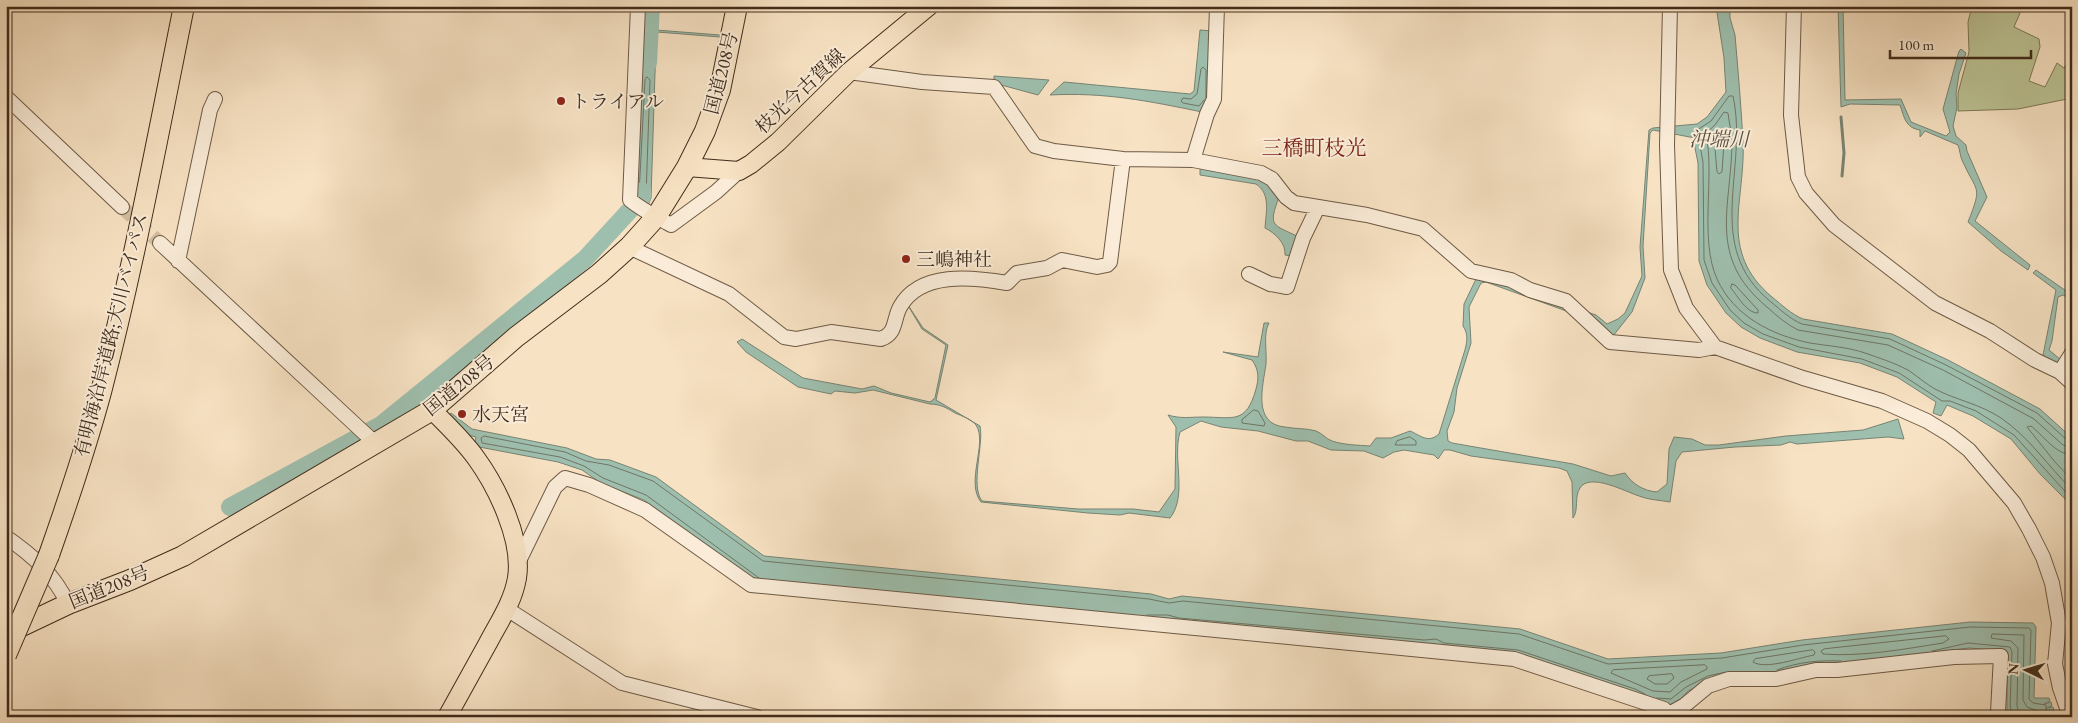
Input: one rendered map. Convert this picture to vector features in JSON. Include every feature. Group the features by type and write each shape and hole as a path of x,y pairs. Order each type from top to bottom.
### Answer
{"highway":[{"name":"有明海沿岸道路;大川バイパス","path":"6,641 46,554 96,391 120,292 179,6"},
{"name":"有明海沿岸道路;大川バイパス","path":"6,655 77,475 101,392 149,178 184,6"},
{"path":"149,178 167,147 178,79 193,6"},
{"name":"国道208号","path":"6,634 66,600 130,580 183,556 432,410 516,337 599,274 630,247 687,167 705,132 720,90 737,6"}],"main road":[{"name":"枝光今古賀線","path":"739,171 778,142 849,72 929,6"},
{"path":"687,167 739,171"},
{"path":"432,410 475,456 484,469 506,512 515,539 518,563 517,578 507,609 447,717"}],"street":[{"path":"638,6 630,200 652,216 671,225 716,192 739,171"},
{"path":"1192,160 1207,114 1214,100 1217,6"},
{"path":"1670,6 1667,145 1670,270 1686,308 1715,347"},
{"path":"1794,6 1791,115 1798,177 1806,194 1834,225 1935,303 1990,331 2035,360 2060,372 2072,383"},
{"path":"849,72 922,82 994,87 1035,146 1054,151 1123,160 1192,160 1261,174 1272,179 1286,197 1294,203 1368,215 1423,229 1471,270 1511,280 1530,290 1566,301 1610,342 1699,350 1715,347 1803,378 1882,401 1927,421 1950,434 1969,450 2014,503 2043,557 2052,583 2059,623 2055,664 2060,688 2070,717"},
{"path":"6,97 122,207"},
{"path":"178,261 210,110 215,99"},
{"path":"630,247 729,294 784,337 796,339 830,332 881,338 886,337 894,327 901,306 918,286 927,282 975,278 1007,283 1017,273 1047,268 1062,260 1098,266 1107,265 1110,262 1123,160"},
{"path":"1249,274 1270,284 1287,286 1303,238 1318,207"},
{"path":"160,243 375,443"},
{"path":"2060,372 2072,353"},
{"path":"518,563 555,487 565,478 589,484 645,510 751,585 1514,659 1675,712 1708,686 1729,679 1776,679 1816,670 1837,670 1954,657 2001,656 1998,712 2001,717"},
{"path":"6,537 30,554 56,580 66,600"},
{"path":"507,609 622,684 757,717"}],"shaded area":[{"path":"1972,6 2023,6 2014,27 2039,39 2040,47 2029,81 2045,87 2057,63 2064,68 2066,65 2072,69 2072,98 2018,109 1958,111 1958,93 1969,52 1968,22"}],"water":[{"path":"643,6 657,6 656,30 720,35 720,37 657,32 657,35 641,33"},
{"name":"沖端川","path":"1716,6 1730,6 1730,18 1735,35 1743,141 1738,224 1739,243 1745,262 1755,280 1794,315 1803,319 1892,334 1948,360 2040,409 2072,438 2072,506 2040,474 2011,439 1973,416 1947,405 1941,416 1933,413 1936,402 1897,377 1860,363 1797,352 1760,338 1741,327 1726,313 1707,285 1699,261 1698,163 1695,138 1653,130 1650,133 1643,246 1645,278 1632,312 1613,336 1569,312 1486,282 1481,283 1469,307 1471,343 1457,388 1454,412 1447,431 1448,441 1573,464 1611,476 1625,473 1639,486 1657,492 1667,484 1669,449 1674,437 1692,439 1705,445 1719,445 1786,436 1863,430 1898,419 1904,439 1888,437 1797,444 1790,442 1781,445 1682,452 1676,461 1670,502 1647,498 1600,482 1592,482 1580,488 1573,518 1572,482 1567,471 1559,468 1471,456 1450,450 1444,450 1438,459 1434,455 1404,450 1394,452 1383,458 1364,451 1331,450 1308,441 1296,441 1258,431 1221,427 1201,421 1180,432 1178,443 1178,499 1170,518 1129,513 1120,515 1088,513 981,502 975,484 980,442 979,433 972,421 980,426 981,434 977,485 982,501 1078,509 1133,509 1159,512 1175,489 1176,427 1168,415 1230,418 1243,414 1248,409 1256,389 1257,371 1252,360 1223,352 1258,357 1264,323 1269,323 1266,337 1266,364 1262,403 1268,419 1275,424 1289,428 1316,431 1332,441 1355,445 1370,446 1376,438 1391,438 1410,431 1424,438 1435,437 1439,434 1465,349 1467,339 1463,326 1464,304 1477,277 1480,276 1596,315 1607,324 1625,313 1642,276 1640,247 1649,130 1697,124 1707,117 1726,92 1724,58"},
{"path":"1838,6 1843,6 1845,100 1901,99 1911,122 1946,136 1950,132 1943,109 1959,51 1961,49 1966,53 1959,74 1956,94 1957,107 1953,126 1956,136 1966,145 1987,197 1975,221 2030,265 2028,270 2001,251 1968,222 1977,195 1961,158 1958,145 1925,131 1920,137 1920,130 1908,124 1900,105 1850,104 1841,107"},
{"path":"1200,30 1212,31 1211,101 1202,112 1108,96 1050,95 1064,82 1190,94 1194,91"},
{"path":"642,40 656,41 651,198 647,208 633,198"},
{"path":"994,76 1049,80 1038,95 994,83"},
{"path":"1200,168 1258,177 1268,182 1279,197 1273,219 1275,223 1278,227 1299,237 1291,256 1285,255 1284,246 1279,239 1265,228 1266,198 1261,188 1256,184 1200,175"},
{"path":"2036,270 2072,295 2071,299 2063,295 2058,297 2049,350 2072,369 2072,378 2043,355 2056,290 2033,273"},
{"path":"906,302 923,328 948,345 936,400 966,418 940,406 873,390 855,393 835,391 831,394 798,387 746,352 737,342 742,339 803,378 862,389 874,386 891,393 930,402 935,398 946,345 922,329"},
{"path":"451,413 472,429 567,448 596,459 610,460 656,477 764,556 1151,594 1169,599 1182,596 1520,629 1608,659 1721,653 1802,640 1970,622 2033,623 2036,627 2034,698 2049,698 2050,701 2044,704 2051,702 2052,706 2046,708 2053,707 2054,710 2048,714 2054,713 2055,717 2010,717 2007,713 2007,651 1969,648 1710,680 1688,691 1681,699 1670,705 1442,648 1435,644 1424,645 754,582 644,500 601,483 582,470 558,462 474,446 476,437 468,435 447,419"}],"waterway":[{"path":"648,63 651,6"},
{"path":"1841,117 1844,153 1842,176"},
{"path":"230,507 381,425 585,259 642,197 642,191"},
{"path":"421,394 428,399"}],"tunnel":[{"path":"122,207 160,243"}],"place":[{"name":"トライアル","path":"561,101"},
{"name":"三嶋神社","path":"906,259"},
{"name":"水天宮","path":"462,414"}],"district":[{"name":"三橋町枝光","path":"1314,147"}]}
